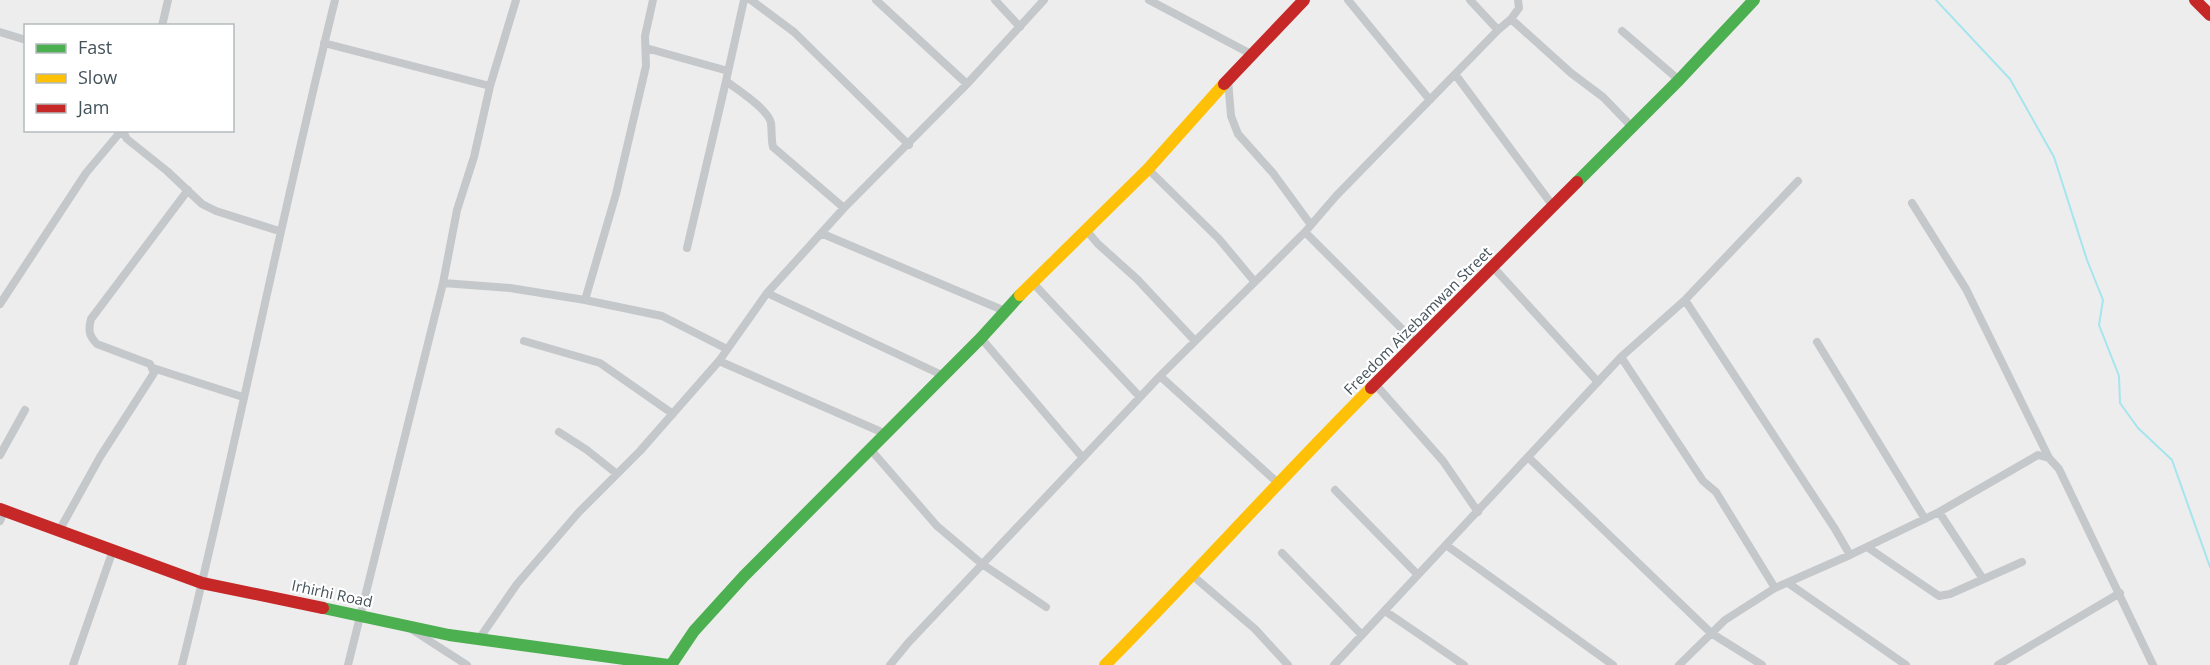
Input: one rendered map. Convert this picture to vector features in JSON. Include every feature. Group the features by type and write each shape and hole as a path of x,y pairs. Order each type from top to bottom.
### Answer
{"street":[{"path":"162,24 168,0"},
{"path":"182,665 279,231 335,0"},
{"path":"348,665 443,283 457,210 474,157 490,86 516,0"},
{"path":"585,300 616,194 646,66 645,36 653,0"},
{"path":"687,248 744,0"},
{"path":"752,0 795,32 909,145"},
{"path":"876,0 967,84"},
{"path":"995,0 1020,27"},
{"path":"479,639 517,584 579,512 673,414 719,361 767,293 823,234 844,208 909,145 1044,0"},
{"path":"1149,0 1251,54"},
{"path":"669,665 694,631 744,576 944,376 1032,282 1148,169 1251,54 1304,0"},
{"path":"1347,0 1430,100"},
{"path":"1470,0 1498,30"},
{"path":"890,665 908,643 1160,376 1511,19 1518,8 1518,0"},
{"name":"Freedom Aizebamwan Street","path":"1105,665 1416,343 1679,80 1754,0"},
{"path":"2195,0 2210,15"},
{"path":"1511,19 1571,73 1603,97 1631,126"},
{"path":"1622,31 1679,80"},
{"path":"0,32 24,39"},
{"path":"324,43 490,86"},
{"path":"646,48 728,71"},
{"path":"1455,74 1553,206"},
{"path":"1228,80 1231,116 1238,134 1273,173 1308,228 1416,343"},
{"path":"726,81 766,113 771,122 770,134 773,147 844,208"},
{"path":"0,304 86,173 120,132"},
{"path":"123,132 127,139 202,204 216,212 279,231"},
{"path":"1148,169 1219,239 1254,281"},
{"path":"1334,665 1621,357 1685,300 1798,181"},
{"path":"188,190 91,320 90,338 97,344 150,364 153,368 243,397"},
{"path":"1912,203 1966,289 2049,458 2059,469 2153,665"},
{"path":"1086,230 1137,279 1195,341"},
{"path":"823,234 1005,312"},
{"path":"1493,267 1598,382"},
{"path":"1032,282 1140,397"},
{"path":"443,283 510,288 662,316 727,350"},
{"path":"767,293 944,376"},
{"path":"1685,300 1850,555"},
{"path":"981,338 1083,458"},
{"path":"524,341 600,363 673,414"},
{"path":"1817,342 1925,519"},
{"path":"1621,357 1703,481 1716,492 1775,588"},
{"path":"719,361 886,434"},
{"path":"59,531 100,457 154,373 153,368"},
{"path":"1160,376 1279,484"},
{"path":"1376,384 1443,461 1478,512"},
{"path":"0,455 25,410"},
{"path":"559,432 587,450 617,474"},
{"path":"871,450 937,526 982,564 1046,607"},
{"path":"1679,665 1725,620 1775,588 1940,512 2038,455 2049,458"},
{"path":"1529,458 1711,633 1762,665"},
{"path":"1335,490 1418,575"},
{"path":"1940,512 1983,579"},
{"name":"Irhirhi Road","path":"1,514 59,531 202,583 408,627 669,665"},
{"path":"1446,545 1613,665"},
{"path":"1867,547 1939,596 1950,594 2022,562"},
{"path":"73,665 113,550"},
{"path":"1282,553 1362,635"},
{"path":"1193,576 1256,629 1288,665"},
{"path":"1788,583 1906,665"},
{"path":"1998,665 2120,593"},
{"path":"1385,611 1464,665"},
{"path":"408,627 467,665"}],"waterway":[{"path":"1936,0 2010,79 2054,157 2087,260 2103,300 2099,325 2119,376 2120,403 2138,428 2172,460 2210,567"}],"traffic: fast":[{"path":"1577,182 1679,80 1754,0"},
{"path":"671,665 694,631 744,576 981,338 1020,295"},
{"path":"323,608 449,635 668,665"}],"traffic: slow":[{"path":"1020,295 1148,169 1224,84"},
{"path":"1105,665 1371,388"}],"traffic: jam":[{"path":"1224,84 1304,0"},
{"path":"2195,0 2210,15"},
{"path":"1371,388 1577,182"},
{"path":"0,509 202,583 323,608"}]}
